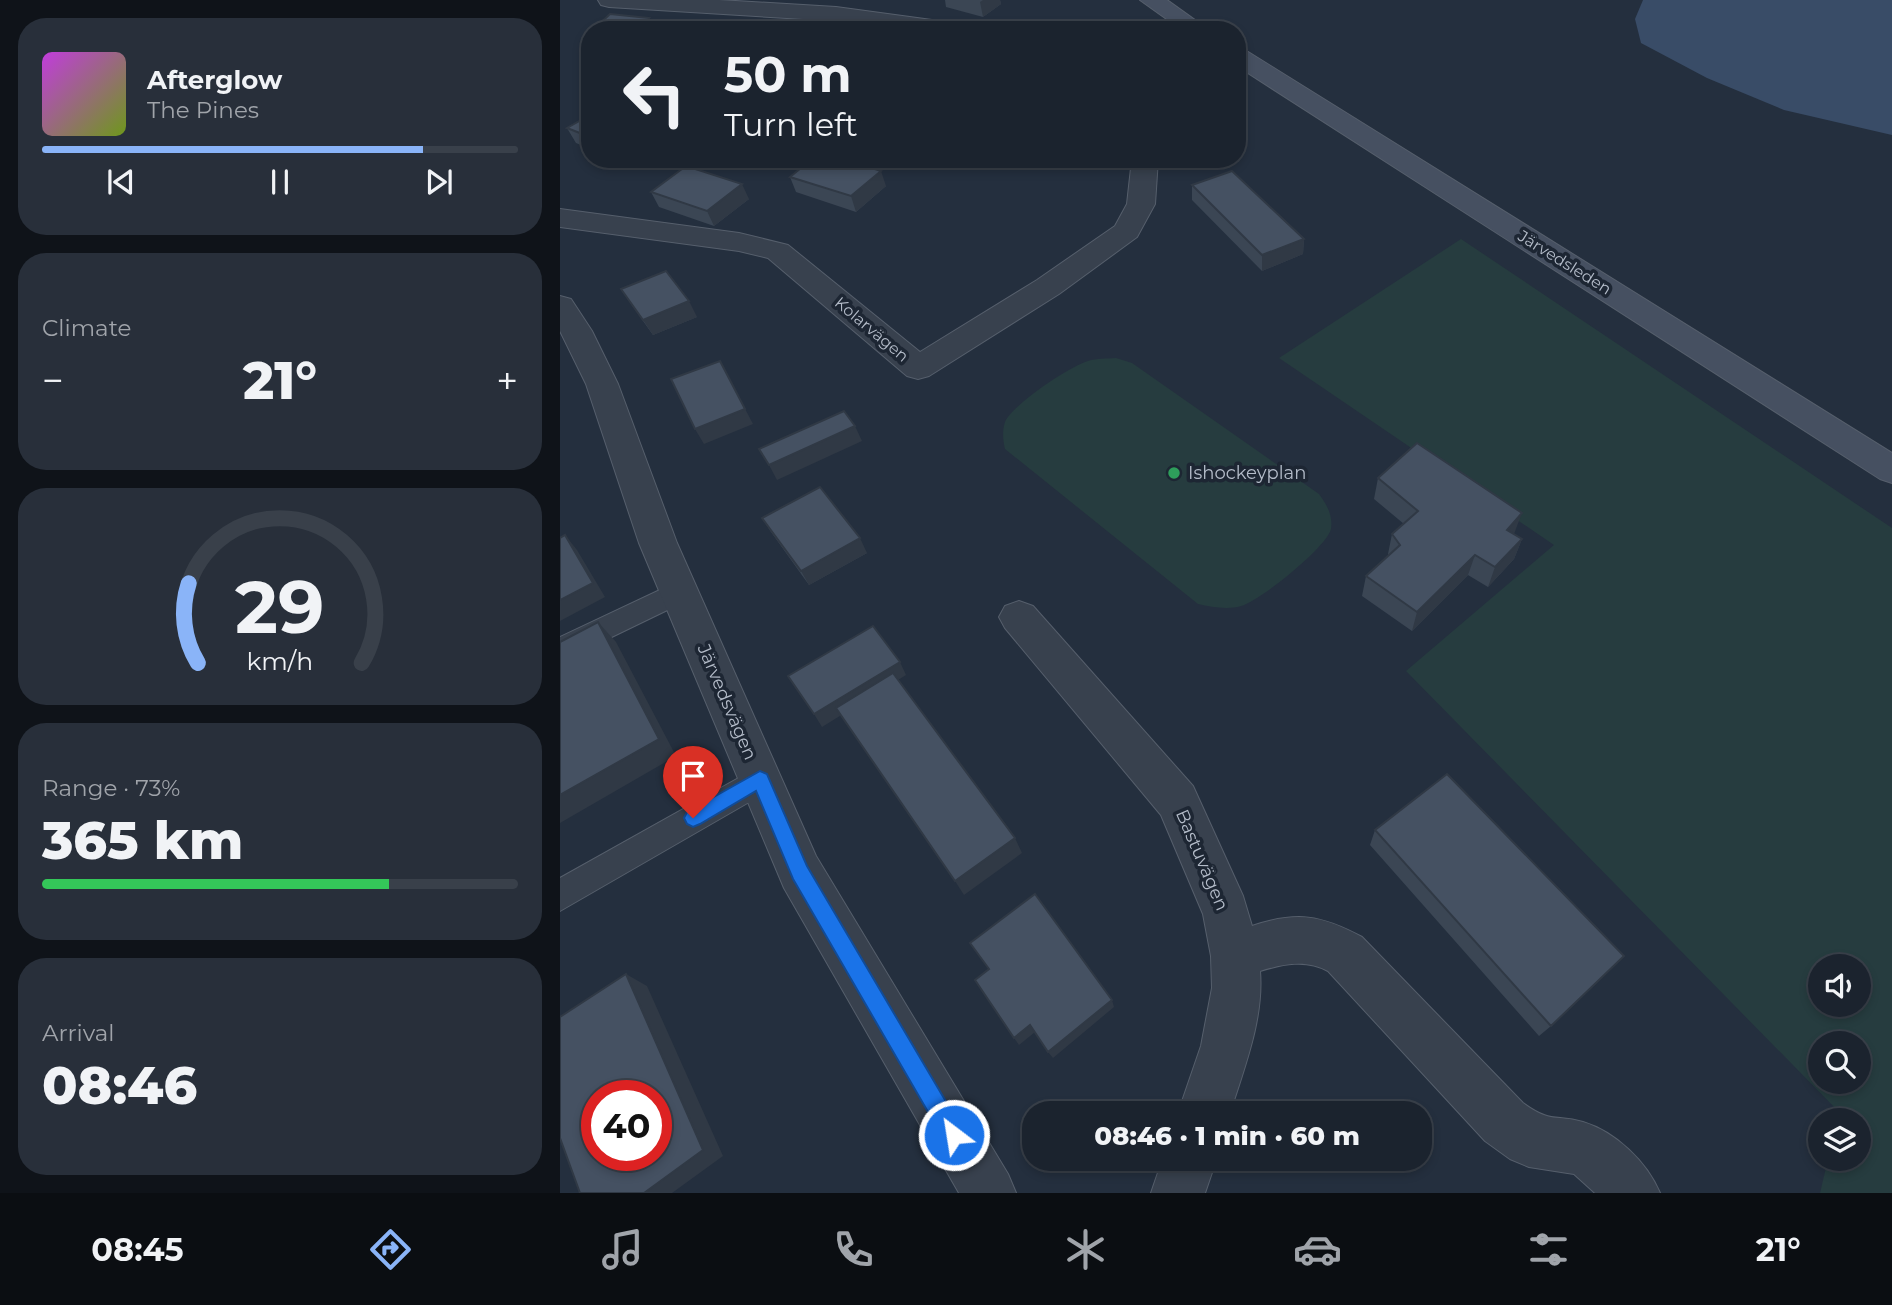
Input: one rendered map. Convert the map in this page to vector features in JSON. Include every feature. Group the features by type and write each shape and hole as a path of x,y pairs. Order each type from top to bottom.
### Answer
{"main road":[{"path":"1151,0 1184,21"},
{"name":"Järvedsleden","path":"1246,61 1892,470"}],"street":[{"path":"609,0 906,21"},
{"path":"885,0 906,21"},
{"name":"Kolarvägen","path":"560,218 738,242 778,251 918,368 1048,287 1127,231 1141,204 1144,168"},
{"name":"Järvedsvägen","path":"560,306 576,331 602,384 659,543 800,872 989,1193"},
{"name":"Bastuvägen","path":"1020,617 1177,801 1226,913 1235,956 1237,988 1226,1046 1209,1101"},
{"path":"1235,956 1284,940 1308,938 1330,945 1345,954 1504,1122 1529,1140 1553,1146 1581,1148 1599,1159 1633,1193"},
{"path":"1178,1193 1185,1171"}],"lane":[{"path":"560,650 679,592"},
{"path":"560,895 760,780"}],"green space":[{"path":"1461,239 1892,528 1892,1193 1820,1193 1825,1171 1871,1171 1871,1108 1835,1108 1821,1094 1871,1094 1871,1031 1808,1031 1808,1080 1406,671 1554,545 1279,358"},
{"path":"1116,358 1132,363 1319,494 1327,506 1331,529 1327,537 1292,572 1250,602 1230,608 1198,604 1005,449 1005,422 1018,406 1080,364 1095,359"}],"water":[{"path":"1643,0 1892,0 1892,135 1784,110 1707,78 1641,43 1635,19"}],"building":[{"path":"610,14 649,18 646,21 603,21"},
{"path":"581,120 581,133 567,128"},
{"path":"683,168 692,168 742,184 707,211 651,192"},
{"path":"801,168 872,168 881,171 851,196 790,177"},
{"path":"1232,171 1304,239 1262,255 1192,185"},
{"path":"666,271 689,301 643,320 621,289"},
{"path":"720,361 745,409 695,429 671,379"},
{"path":"844,411 855,426 769,465 759,449"},
{"path":"1417,443 1522,513 1507,530 1522,539 1495,567 1475,555 1417,612 1366,576 1400,545 1392,534 1418,511 1378,478"},
{"path":"820,487 860,538 801,571 762,518"},
{"path":"565,535 593,583 560,600 560,538"},
{"path":"598,622 659,739 560,795 560,642"},
{"path":"873,626 900,662 814,714 788,676"},
{"path":"893,673 1015,838 955,881 836,708"},
{"path":"1447,774 1624,956 1551,1026 1375,830"},
{"path":"1035,894 1112,1000 1048,1052 1030,1025 1014,1038 975,980 989,969 970,943"},
{"path":"626,974 703,1150 644,1193 580,1193 560,1138 560,1017"}],"place":[{"name":"Ishockeyplan","path":"1174,473"}],"route":[{"path":"693,818 760,780 800,872 954,1135"}]}
